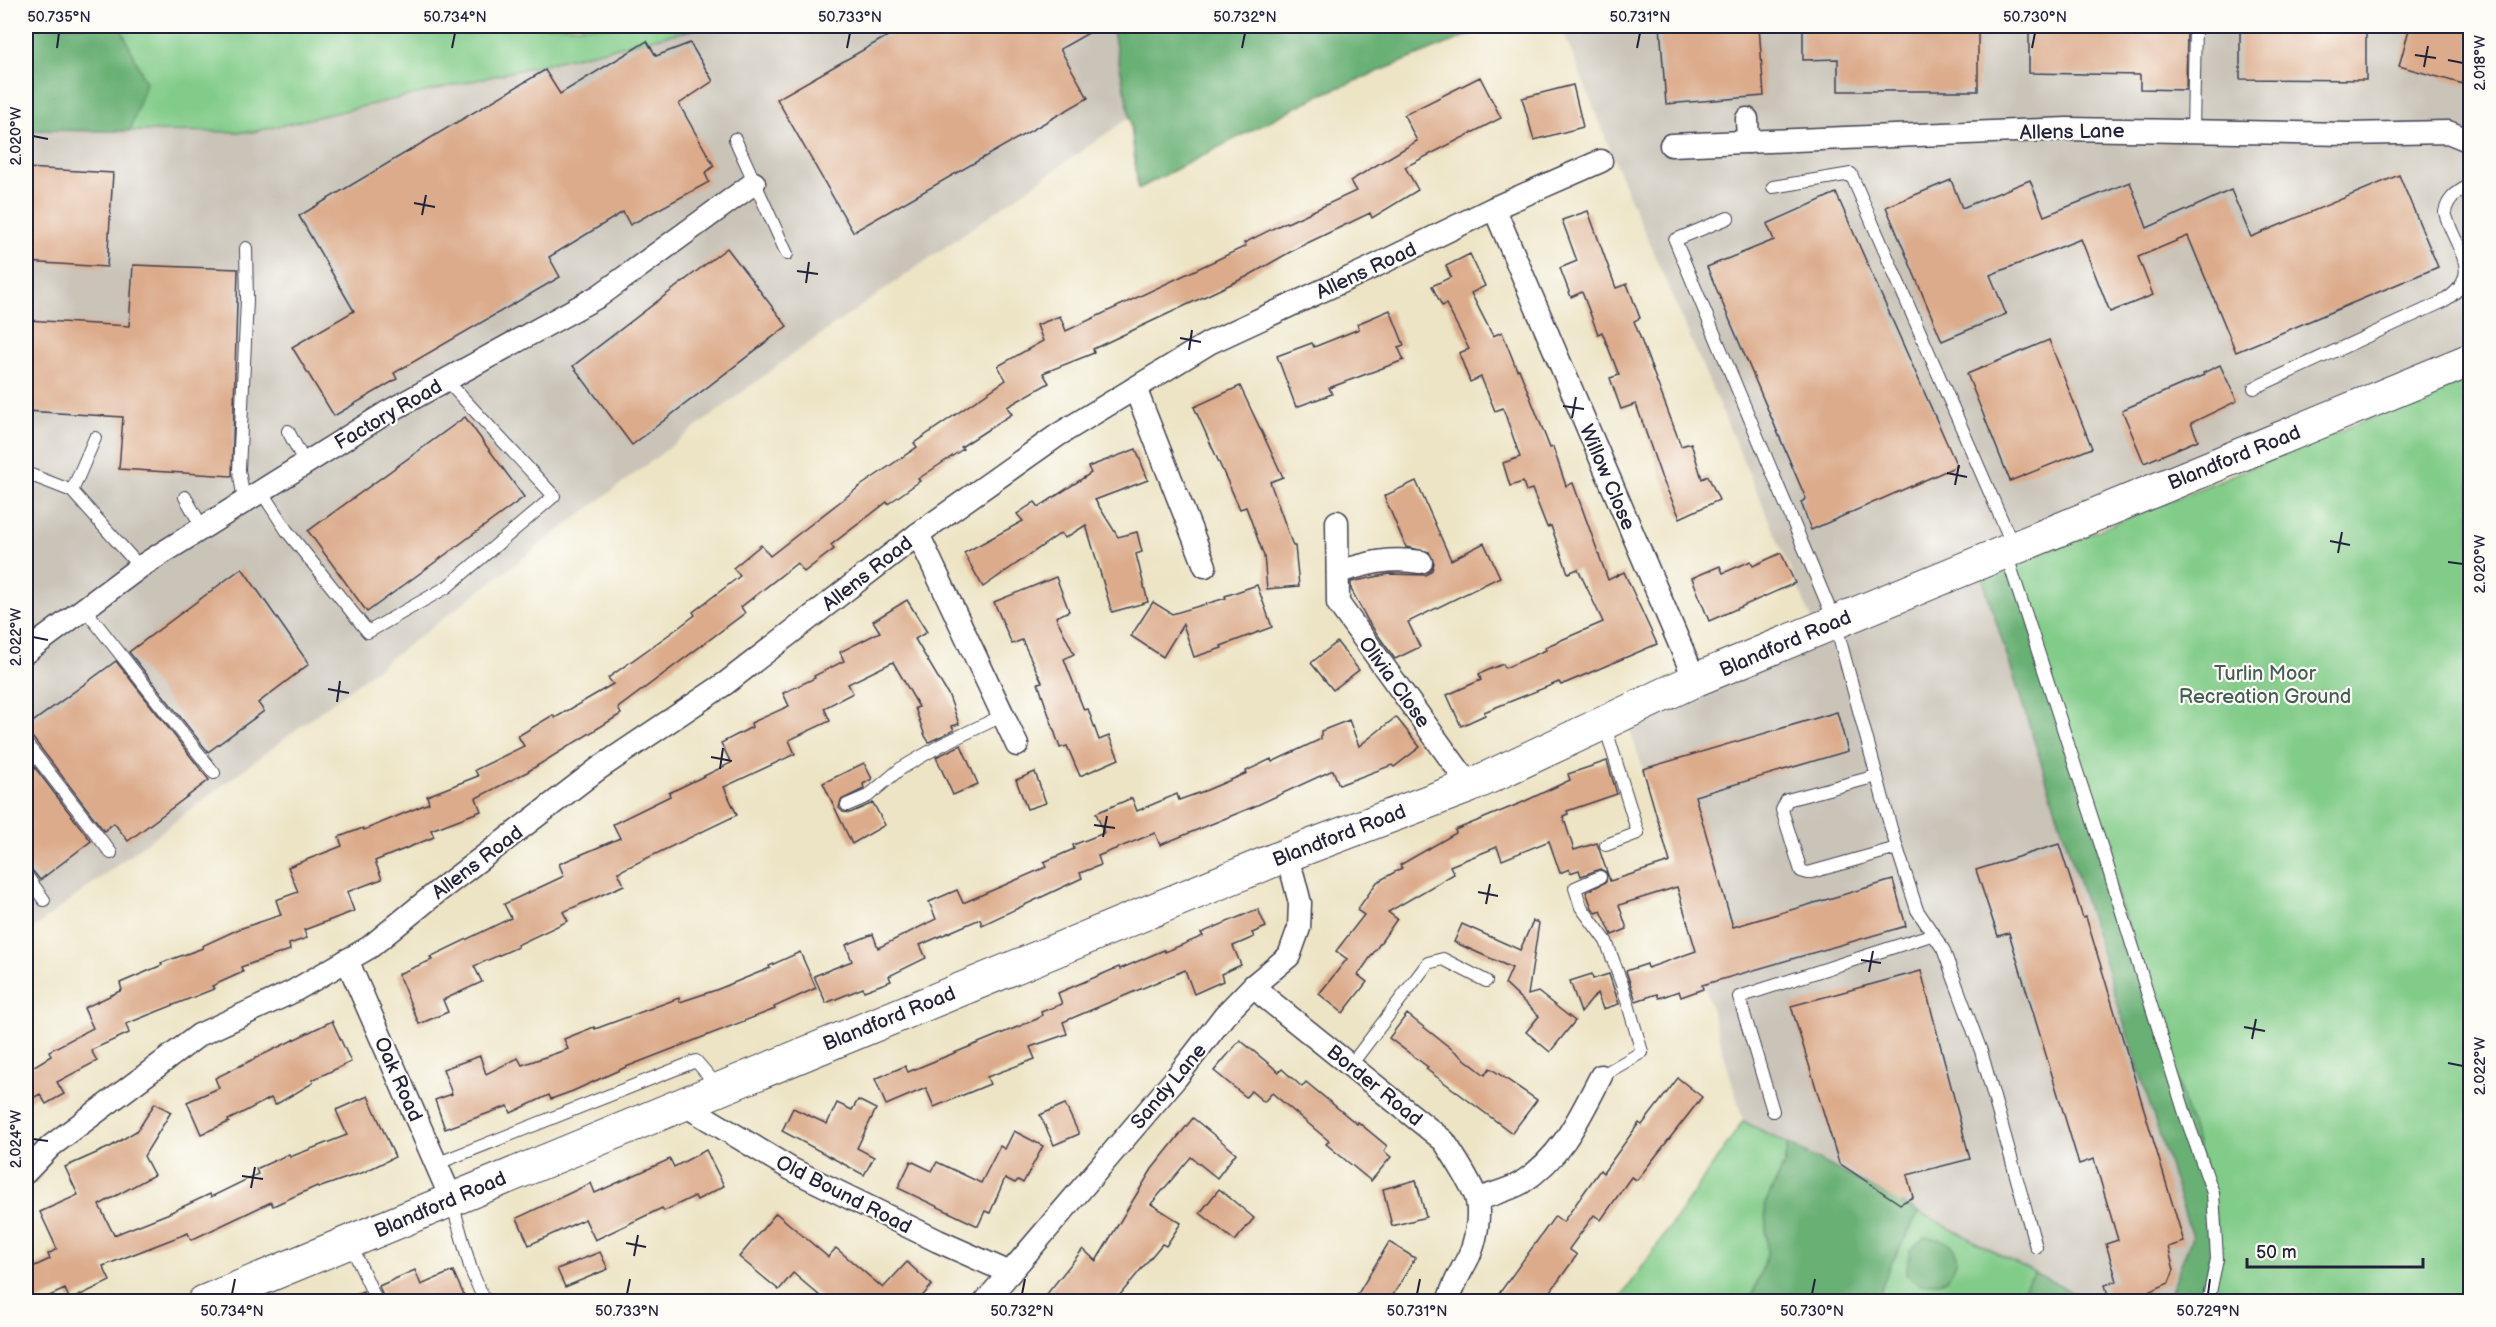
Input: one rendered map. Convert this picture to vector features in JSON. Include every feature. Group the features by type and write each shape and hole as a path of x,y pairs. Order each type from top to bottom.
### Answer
{"main road":[{"name":"Blandford Road","path":"204,1302 451,1198 1284,856 1470,786 1695,680 2470,360"}],"street":[{"path":"1747,119 1748,142"},
{"name":"Allens Lane","path":"1671,145 2067,129 2347,134 2448,132 2470,141"},
{"name":"Allens Road","path":"26,1172 51,1146 199,1035 292,992 370,947 436,892 598,769 726,683 918,534 1058,435 1209,343 1494,208 1601,161"},
{"name":"Factory Road","path":"26,652 140,567 202,527 386,413 599,296 754,183"},
{"name":"Willow Close","path":"1494,208 1695,680"},
{"path":"1135,388 1205,566"},
{"name":"Olivia Close","path":"1337,522 1338,603 1470,786"},
{"name":"Allens Road","path":"918,534 1017,745"},
{"path":"1338,572 1398,558 1421,562"},
{"name":"Sandy Lane","path":"985,1302 1176,1078 1224,1016 1254,985 1289,956 1298,935 1300,903 1293,876 1284,856"},
{"name":"Oak Road","path":"347,960 451,1198"},
{"name":"Border Road","path":"1254,985 1265,997 1444,1141 1478,1200"},
{"path":"1448,1302 1454,1280 1470,1254 1477,1226 1478,1200 1519,1184 1543,1165 1571,1135 1601,1076"},
{"name":"Old Bound Road","path":"683,1104 791,1169 938,1241 1010,1272"}],"lane":[{"path":"2193,131 2195,26"},
{"path":"735,139 787,254"},
{"path":"1773,187 1851,174 2009,550 2186,1117 2213,1193 2217,1259 2208,1302"},
{"path":"2254,388 2433,307 2459,291 2466,269 2463,254 2445,212 2453,195 2470,185"},
{"path":"1728,218 1675,240 1835,622 1917,910 1943,949 1980,1051 2036,1247"},
{"path":"246,248 247,300 239,470 253,496 287,531 368,632 447,587 554,496 446,380"},
{"path":"288,431 305,464"},
{"path":"72,491 95,438"},
{"path":"26,472 72,491 140,567"},
{"path":"186,497 202,527"},
{"path":"84,608 213,773"},
{"path":"848,805 868,796 900,769 930,751 1004,715"},
{"path":"1604,722 1638,833 1606,845"},
{"path":"26,743 111,854"},
{"path":"1877,776 1787,800 1782,810 1801,871 1808,873 1898,848"},
{"path":"26,875 44,900"},
{"path":"1600,877 1575,888 1581,906 1606,941 1623,987 1642,1052 1601,1076"},
{"path":"1773,1111 1739,997 1934,934"},
{"path":"1350,1066 1428,963 1443,959 1486,981"},
{"path":"436,1164 696,1061 720,1089"},
{"path":"451,1198 471,1270 485,1302"},
{"path":"350,1242 377,1302"}],"shaded area":[{"path":"708,26 1112,26 1130,117 789,357 26,934 26,130 253,132"},
{"path":"1561,26 2470,26 2470,360 1977,563 2192,1237 2166,1301 2090,1301 1743,1121 1643,769 1624,713 1816,629 1630,199"}],"green space":[{"path":"26,26 708,26 253,132 26,130"},
{"path":"26,26 120,26 146,83 130,131 26,130"},
{"path":"1112,26 1491,26 1318,96 1138,189 1130,117"},
{"name":"Turlin Moor Recreation Ground","path":"2470,377 2470,1301 2208,1301 2217,1259 2012,566"},
{"path":"2012,566 2213,1193 2217,1259 2208,1301 2166,1301 2192,1237 1982,577"},
{"path":"1743,1121 1788,1144 1784,1165 1765,1204 1767,1255 1752,1296 1762,1301 1618,1302"},
{"path":"1788,1144 1919,1212 1888,1270 1877,1301 1762,1302 1752,1297 1767,1255 1765,1204 1784,1165"},
{"path":"1919,1212 2035,1273 2013,1301 1877,1302 1888,1270"},
{"path":"1925,1237 1947,1242 1954,1250 1956,1262 1947,1280 1921,1285 1906,1274 1910,1250"},
{"path":"2035,1273 2090,1301 2013,1301"}],"building":[{"path":"905,26 1101,26 1060,49 1088,98 853,232 777,99"},
{"path":"1660,26 1759,26 1764,96 1666,104"},
{"path":"1803,26 1978,26 1978,91 1838,91 1838,59 1803,60"},
{"path":"2029,26 2187,26 2186,90 2140,89 2140,75 2029,73"},
{"path":"2240,26 2366,26 2366,80 2240,79"},
{"path":"2410,26 2470,26 2470,86 2399,66"},
{"path":"647,41 656,56 690,43 713,81 679,104 714,166 705,173 709,182 630,225 623,212 549,257 560,277 394,373 397,379 334,416 292,347 354,311 299,216 545,70 560,94"},
{"path":"1480,77 1501,118 1405,167 1418,190 1372,218 1370,213 1299,247 1246,277 1093,349 1094,353 1043,373 1049,383 1007,407 1012,414 961,447 963,449 918,479 920,481 888,504 887,502 831,545 834,549 804,572 797,563 741,607 745,613 618,708 621,714 527,772 476,798 481,811 431,830 434,837 375,861 382,879 347,892 354,911 304,930 307,938 289,944 290,950 241,967 243,972 212,986 214,989 126,1024 129,1033 91,1050 97,1061 57,1082 64,1094 46,1104 40,1094 26,1102 26,1071 51,1056 49,1051 93,1028 84,1008 122,990 120,983 162,965 161,963 203,948 202,946 239,929 281,915 276,900 298,892 288,867 342,846 339,837 363,828 364,830 429,803 427,796 478,776 475,770 524,746 518,736 553,715 555,718 613,684 608,678 695,615 693,612 740,576 733,568 761,545 770,556 859,487 917,447 914,443 1006,380 998,366 1043,341 1037,325 1060,316 1066,331 1246,246 1244,243 1286,222 1356,191 1350,181 1417,141 1404,115"},
{"path":"1573,85 1583,127 1534,140 1522,98"},
{"path":"26,168 113,173 107,267 26,262"},
{"path":"2399,175 2438,267 2236,352 2188,236 2138,257 2153,295 2110,312 2081,239 1990,275 2006,314 1942,341 1886,207 1951,180 1962,208 2030,180 2044,216 2130,182 2147,228 2231,190 2251,237"},
{"path":"1836,193 1957,466 1811,530 1801,502 1806,499 1707,267 1774,240 1767,224"},
{"path":"1588,211 1616,288 1627,284 1640,318 1634,321 1681,446 1691,443 1702,479 1708,476 1719,500 1680,518 1661,476 1636,404 1621,409 1610,378 1619,375 1602,332 1598,334 1582,292 1571,297 1560,268 1577,261 1562,220"},
{"path":"727,248 787,326 632,445 573,366"},
{"path":"1470,254 1485,286 1471,293 1493,336 1502,332 1550,448 1553,447 1566,486 1573,483 1608,580 1624,572 1657,644 1561,685 1559,682 1484,712 1485,715 1461,726 1447,695 1481,680 1479,674 1503,664 1505,668 1546,650 1545,647 1603,622 1578,569 1568,573 1551,526 1547,527 1532,489 1526,491 1523,482 1510,486 1503,463 1520,457 1503,408 1495,411 1481,377 1470,382 1459,353 1469,349 1446,304 1442,306 1432,286 1451,277 1446,266"},
{"path":"133,265 238,269 232,476 119,469 123,417 26,411 26,320 129,326"},
{"path":"1390,310 1404,345 1398,347 1404,360 1329,388 1332,394 1296,407 1277,356 1312,343 1314,347 1359,329 1357,324"},
{"path":"2049,340 2092,448 2010,481 1967,374"},
{"path":"2220,365 2237,401 2191,423 2198,440 2144,463 2122,410 2204,375 2203,373"},
{"path":"1240,386 1283,477 1270,482 1293,546 1295,546 1299,586 1267,589 1264,556 1246,507 1240,509 1194,407"},
{"path":"465,417 524,497 367,612 308,531"},
{"path":"1136,449 1148,480 1095,500 1118,537 1137,532 1142,552 1136,554 1148,602 1112,612 1086,525 1065,538 1061,533 983,587 964,553 1023,521 1017,514 1035,502 1039,507 1091,473 1088,467"},
{"path":"1416,481 1451,560 1484,543 1500,577 1408,622 1420,647 1395,659 1368,621 1351,589 1351,582 1389,574 1426,575 1432,570 1434,563 1429,552 1406,547 1384,496"},
{"path":"1781,553 1795,583 1709,621 1692,578 1720,566 1723,573 1751,561 1753,566"},
{"path":"242,568 309,664 258,703 264,711 208,752 129,652"},
{"path":"1056,577 1069,611 1056,617 1074,654 1064,659 1084,710 1088,709 1099,740 1109,736 1119,759 1080,776 1067,746 1060,748 1038,683 1042,682 1022,640 1012,644 994,602"},
{"path":"1257,585 1272,627 1221,646 1222,648 1194,657 1183,624 1163,657 1131,636 1153,602 1172,614 1226,598 1225,596"},
{"path":"907,600 927,632 915,639 949,696 959,724 952,726 954,730 929,742 915,708 919,707 893,662 848,684 853,693 824,708 830,721 789,740 795,754 724,787 737,815 618,872 624,885 563,912 568,921 517,945 518,947 474,966 482,982 443,1000 448,1012 419,1024 398,974 432,960 430,957 511,918 504,904 564,876 559,864 620,838 613,824 670,796 669,793 731,763 721,743 752,727 751,723 789,706 783,693 844,661 840,652 880,632 873,621"},
{"path":"1337,642 1359,670 1333,690 1311,663"},
{"path":"116,661 209,780 128,841 114,823 104,831 33,738 26,735 26,727"},
{"path":"1837,712 1848,751 1695,796 1733,927 1893,880 1906,926 1702,985 1703,989 1681,997 1679,991 1659,998 1657,994 1636,1001 1626,971 1647,964 1648,968 1696,951 1677,887 1619,905 1627,929 1612,935 1601,911 1596,913 1592,908 1586,892 1606,882 1607,873 1600,869 1581,876 1579,870 1570,873 1569,869 1560,873 1549,841 1502,860 1497,847 1450,866 1454,874 1388,912 1397,919 1358,975 1367,982 1343,1013 1319,994 1347,959 1336,951 1364,915 1357,910 1377,882 1402,868 1400,865 1456,833 1455,830 1570,780 1568,774 1607,761 1617,794 1567,811 1568,814 1563,816 1574,850 1597,843 1610,881 1670,862 1643,769"},
{"path":"1396,717 1420,747 1394,767 1392,765 1339,785 1333,770 1253,807 1160,845 1155,833 1098,856 1101,865 1080,873 1082,878 982,925 980,919 920,945 926,958 889,976 891,981 864,991 863,988 826,1003 814,976 852,961 846,945 873,934 878,948 936,919 929,902 957,890 963,903 1046,867 1044,862 1074,849 1073,845 1104,833 1096,813 1132,798 1137,811 1177,794 1179,800 1207,790 1247,773 1246,771 1271,759 1272,762 1321,739 1321,731 1349,720 1359,746"},
{"path":"961,745 978,784 953,795 936,757"},
{"path":"26,756 91,841 40,880 32,870 26,867"},
{"path":"864,763 872,779 863,784 864,789 841,800 839,808 843,812 850,813 873,803 885,825 852,844 823,783"},
{"path":"1035,772 1046,803 1027,809 1016,780"},
{"path":"2059,844 2083,918 2086,917 2184,1242 2168,1247 2174,1270 2169,1283 2125,1302 2110,1302 2105,1285 2117,1281 2106,1244 2118,1240 2094,1159 2079,1164 2009,933 1998,936 1976,870"},
{"path":"1258,909 1266,927 1252,933 1254,937 1233,946 1241,965 1221,974 1223,981 1194,994 1185,970 1063,1022 1067,1034 1030,1047 1035,1059 987,1077 990,1084 934,1107 926,1088 886,1105 875,1079 905,1066 908,1072 1037,1019 1042,1015 1041,1012 1062,1004 1058,993 1119,967 1120,969 1164,950 1165,952 1203,936 1201,933"},
{"path":"1533,921 1539,923 1528,995 1538,992 1575,1021 1550,1052 1526,1032 1539,1016 1505,984 1512,968 1454,942 1462,924 1520,950"},
{"path":"800,952 816,988 774,1007 775,1009 551,1099 549,1095 511,1113 508,1106 445,1129 435,1100 452,1094 443,1069 480,1056 486,1074 518,1058 522,1065 568,1049 564,1039 679,998 680,1002 716,990 770,968 769,966"},
{"path":"1921,971 1970,1159 1907,1175 1913,1197 1900,1204 1839,1163 1791,1006"},
{"path":"1592,974 1593,979 1609,974 1619,1004 1603,1009 1597,993 1581,1013 1570,981"},
{"path":"1407,1014 1485,1075 1490,1068 1537,1100 1512,1133 1426,1069 1428,1067 1389,1038"},
{"path":"332,1021 351,1062 312,1080 313,1083 275,1105 271,1098 228,1120 229,1122 201,1134 187,1102 219,1088 215,1078"},
{"path":"1240,1040 1279,1072 1282,1069 1302,1087 1306,1082 1387,1146 1384,1151 1391,1157 1371,1181 1326,1144 1329,1141 1272,1093 1264,1102 1251,1091 1246,1097 1214,1071"},
{"path":"1678,1078 1702,1097 1637,1180 1631,1177 1601,1220 1594,1215 1569,1249 1577,1255 1543,1302 1493,1302 1555,1216 1563,1222 1600,1170 1603,1173 1639,1123 1642,1125"},
{"path":"368,1096 395,1157 364,1172 318,1188 317,1186 273,1206 271,1202 191,1240 188,1233 103,1266 110,1281 70,1300 65,1289 36,1302 26,1302 26,1270 50,1259 48,1254 57,1249 40,1212 78,1195 65,1167 110,1147 138,1130 155,1103 171,1112 144,1156 154,1175 99,1205 114,1235 210,1194 211,1197 258,1174 256,1169 289,1154 290,1157 347,1135 336,1110"},
{"path":"858,1100 876,1109 857,1148 874,1157 864,1175 782,1131 793,1108 827,1124 837,1103 852,1110"},
{"path":"1065,1104 1079,1134 1054,1145 1040,1115"},
{"path":"1193,1118 1236,1153 1217,1178 1191,1157 1151,1204 1181,1223 1166,1246 1162,1244 1114,1302 1056,1302 1046,1295 1083,1249 1096,1261 1152,1169"},
{"path":"1014,1131 1043,1146 1023,1183 1018,1180 1015,1183 1005,1178 990,1213 985,1211 978,1226 898,1188 911,1161 932,1171 937,1162 981,1183 1000,1146 1005,1149"},
{"path":"706,1150 724,1186 697,1200 695,1196 664,1211 662,1208 595,1240 585,1219 529,1245 517,1218 591,1183 595,1193 670,1159 674,1167"},
{"path":"1416,1180 1426,1217 1392,1226 1383,1189"},
{"path":"1219,1189 1254,1218 1235,1241 1200,1213"},
{"path":"776,1213 828,1257 836,1248 883,1288 907,1262 932,1285 917,1302 827,1302 793,1273 779,1290 739,1257"},
{"path":"1389,1242 1415,1258 1389,1302 1353,1302"},
{"path":"600,1252 608,1269 565,1287 557,1269"},
{"path":"415,1270 421,1285 453,1271 467,1302 385,1302 379,1286"},
{"path":"363,1292 368,1302 341,1302 341,1301"}]}
